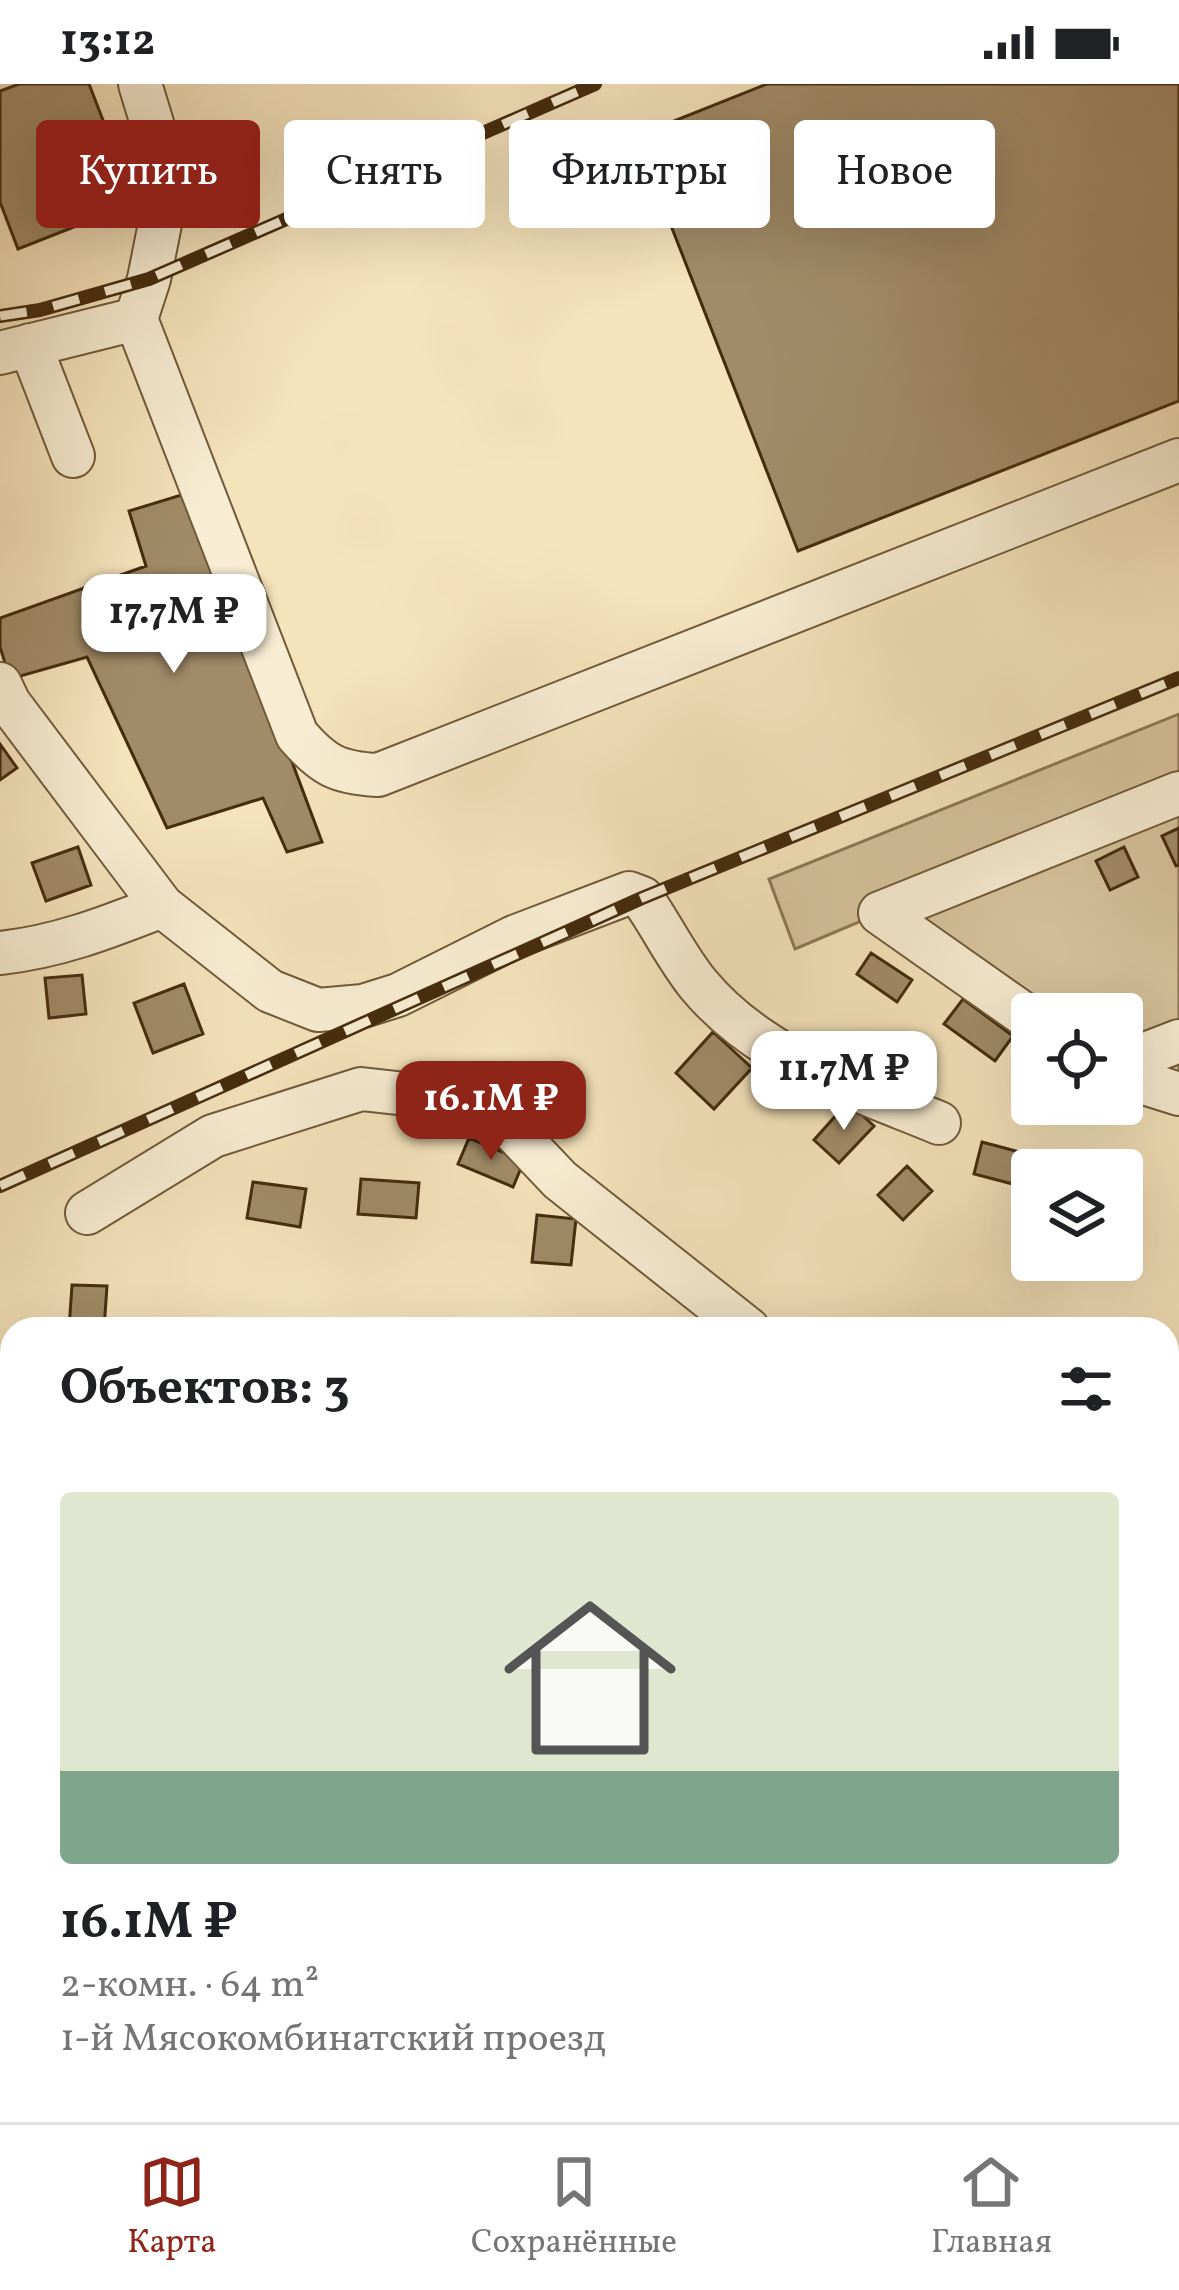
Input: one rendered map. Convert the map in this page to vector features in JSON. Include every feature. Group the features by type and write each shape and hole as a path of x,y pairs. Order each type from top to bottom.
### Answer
{"street":[{"path":"140,84 169,179 149,280 136,319 297,735 318,760 348,774 378,776 1179,460"},
{"path":"73,456 15,349 136,319"},
{"path":"0,684 9,703 162,906 269,991 318,1010 363,1006 398,995 514,937 628,892 641,898 717,1005 804,1068 940,1123"},
{"path":"1011,1005 880,913 1179,793"},
{"path":"0,953 38,949 88,935 162,906"},
{"path":"1143,1055 1179,1041"},
{"path":"1143,1083 1179,1094"},
{"path":"87,1213 213,1136 361,1089 487,1103 560,1180 733,1317"}],"shaded area":[{"path":"1179,714 1179,1094 1143,1083 1143,993 1011,993 1011,1000 880,913 795,949 769,879"}],"building":[{"path":"19,84 89,84 103,120 36,120 36,228 71,228 18,249 0,202 0,91"},
{"path":"767,84 1179,84 1179,401 798,551 672,228 770,228 770,120 676,120"},
{"path":"191,492 322,842 287,852 263,798 167,828 87,657 10,679 0,647 0,618 146,566 129,511"},
{"path":"0,744 17,768 0,780"},
{"path":"1179,828 1179,865 1176,866 1162,836"},
{"path":"78,847 91,885 46,901 32,863"},
{"path":"1124,847 1138,877 1110,890 1096,861"},
{"path":"871,953 912,980 897,1002 857,974"},
{"path":"82,975 86,1014 49,1018 45,978"},
{"path":"184,984 203,1034 153,1053 134,1003"},
{"path":"963,999 1011,1039 995,1061 944,1024"},
{"path":"713,1032 752,1068 714,1109 676,1073"},
{"path":"897,1034 921,1055 887,1093 863,1072"},
{"path":"568,1069 580,1112 532,1126 520,1084"},
{"path":"848,1102 874,1126 839,1163 814,1140"},
{"path":"469,1138 524,1161 513,1187 458,1164"},
{"path":"982,1142 1011,1150 1011,1184 974,1174"},
{"path":"907,1166 932,1191 903,1220 878,1195"},
{"path":"361,1179 419,1183 416,1218 358,1214"},
{"path":"253,1182 306,1189 300,1227 247,1218"},
{"path":"537,1215 576,1219 571,1265 532,1262"},
{"path":"72,1285 107,1286 105,1317 70,1317"}],"railway":[{"path":"0,316 40,310 149,279 595,84"},
{"path":"0,1186 642,898 1179,678"}]}
